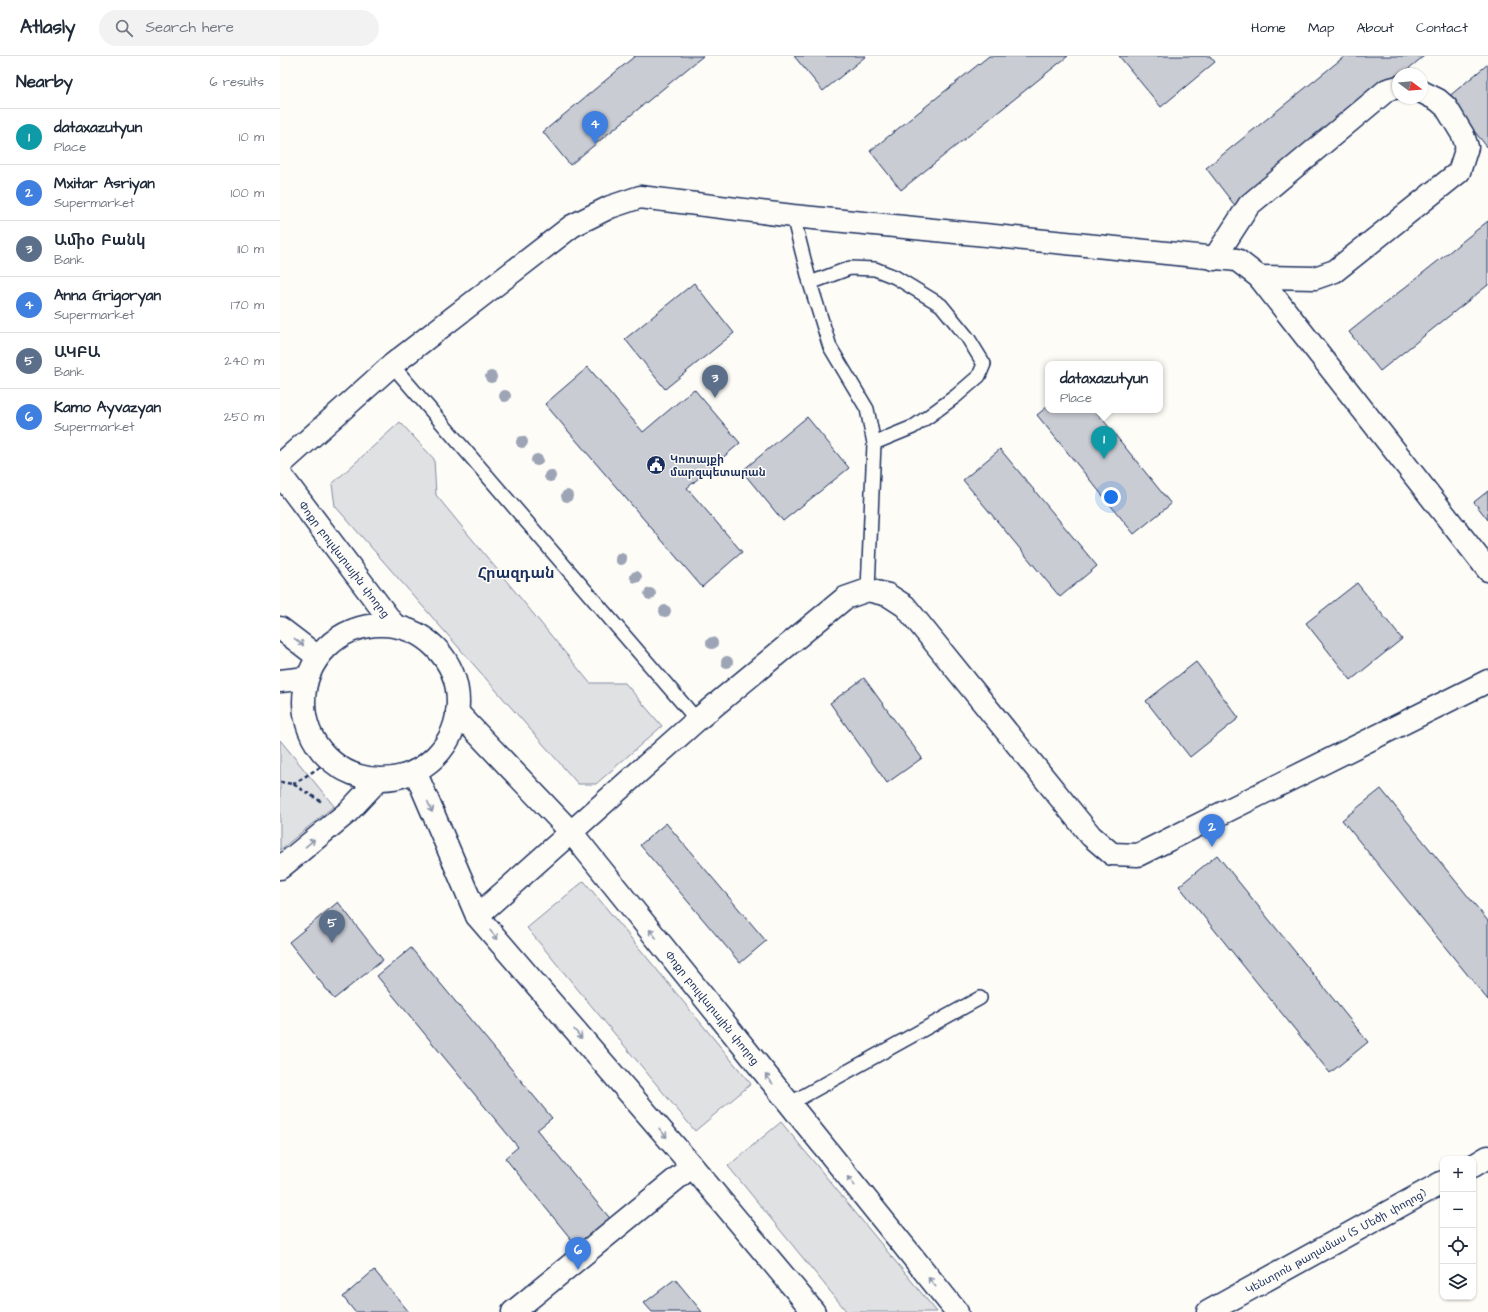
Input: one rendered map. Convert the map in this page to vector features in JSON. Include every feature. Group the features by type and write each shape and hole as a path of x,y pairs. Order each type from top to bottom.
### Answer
{"street":[{"path":"1214,259 1249,205 1387,90 1392,89"},
{"path":"1259,277 1315,278 1335,271 1459,172 1467,147 1463,135 1446,107 1438,100 1428,95"},
{"path":"280,465 392,365 572,226 610,207 640,196 794,216 1214,259 1237,260 1259,277 1488,570"},
{"name":"Փոքր բուլվարային փողոց","path":"280,474 394,625"},
{"path":"477,916 698,720 845,598 868,590 888,595 905,606 1091,836 1112,854 1138,855 1488,681"},
{"path":"372,625 394,625 422,636 443,656 456,682 457,712 452,730 443,747 430,761 415,771 401,777 378,780 357,776 330,761 312,737 303,708 307,678 318,656 332,641 351,630 372,625"},
{"path":"280,628 318,656"},
{"path":"280,681 307,678"},
{"name":"Փոքր բուլվարային փողոց","path":"457,712 571,832 957,1312"},
{"path":"415,771 477,916 692,1166 814,1312"},
{"path":"280,868 348,812 378,780"},
{"path":"1476,1164 1488,1157"},
{"path":"513,1312 692,1166"},
{"name":"Կենտրոն թաղամաս (Տ Մեծի փողոց)","path":"1208,1312 1440,1184"}],"lane":[{"path":"794,216 810,283 830,347 867,409 874,443 868,590"},
{"path":"810,283 850,268 875,269 895,277 941,304 968,338 984,364 978,376 956,396 929,416 913,427 874,443"},
{"path":"392,365 698,720"},
{"path":"789,1104 980,998"}],"path":[{"path":"293,784 330,761"},
{"path":"280,782 293,784 323,803"}],"shaded area":[{"path":"400,422 434,459 436,495 590,683 625,683 662,726 596,784 578,784 335,506 332,484"},
{"path":"280,740 334,806 280,850"},
{"path":"584,881 751,1084 695,1131 527,928"},
{"path":"781,1122 937,1312 847,1312 728,1166"}],"building":[{"path":"635,56 703,56 570,165 543,132"},
{"path":"794,56 866,56 823,91"},
{"path":"989,56 1068,56 901,190 870,151"},
{"path":"1119,56 1210,56 1215,62 1161,107"},
{"path":"1345,56 1424,56 1409,68 1392,68 1392,82 1236,207 1206,168"},
{"path":"1488,64 1488,148 1447,98"},
{"path":"1488,221 1488,285 1380,371 1349,332"},
{"path":"694,283 734,333 665,389 625,339"},
{"name":"Կոտայքի մարզպետարան","path":"588,367 643,432 694,389 740,443 687,488 742,552 702,587 545,404"},
{"path":"1045,408 1045,413 1097,413 1171,504 1134,534 1037,415"},
{"path":"807,417 849,468 783,521 742,471"},
{"path":"1000,449 1097,566 1060,597 963,480"},
{"path":"1488,491 1488,520 1474,502"},
{"path":"1357,583 1402,639 1351,680 1306,623"},
{"path":"1196,662 1239,718 1190,757 1146,701"},
{"path":"864,678 922,758 887,783 830,703"},
{"path":"1381,789 1488,921 1488,1000 1342,820"},
{"path":"666,823 766,941 740,963 640,845"},
{"path":"1217,855 1368,1042 1330,1073 1179,886"},
{"path":"338,902 383,960 334,999 289,942"},
{"path":"411,948 552,1118 537,1130 613,1222 580,1250 505,1158 518,1147 377,976"},
{"path":"374,1270 409,1312 355,1312 343,1297"},
{"path":"675,1279 702,1312 652,1312 644,1303"}],"place":[{"name":"Anna Grigoryan","path":"595,144"},
{"name":"Ամիօ Բանկ","path":"715,398"},
{"name":"dataxazutyun","path":"1104,459"},
{"name":"Կոտայքի մարզպետարան","path":"656,465"},
{"name":"Mxitar Asriyan","path":"1212,847"},
{"name":"ԱԿԲԱ","path":"332,943"},
{"name":"Kamo Ayvazyan","path":"578,1270"}],"district":[{"name":"Հրազդան","path":"516,573"}]}
